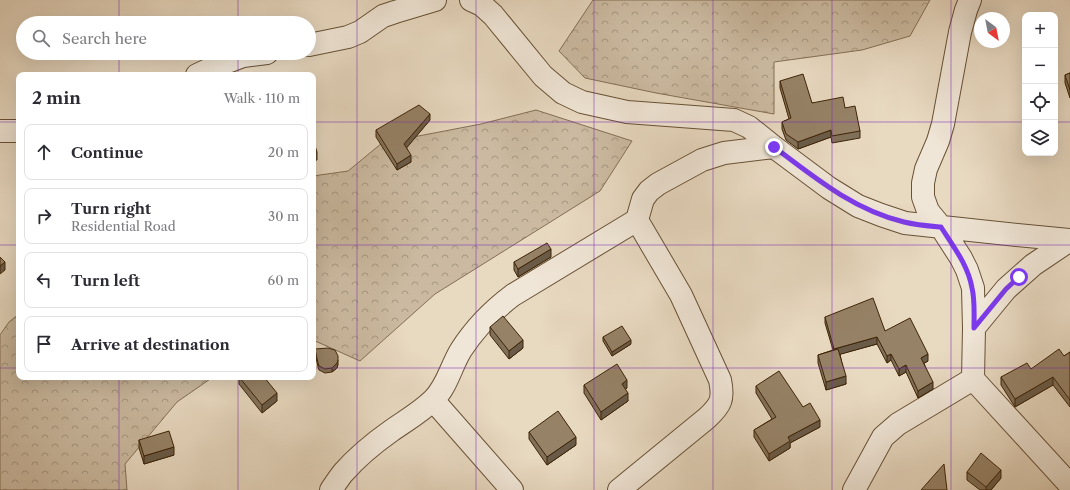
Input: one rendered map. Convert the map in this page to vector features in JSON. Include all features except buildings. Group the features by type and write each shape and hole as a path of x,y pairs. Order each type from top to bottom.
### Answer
{"street":[{"path":"316,44 348,37 360,32 383,16 435,0"},
{"path":"471,0 482,5 493,15 543,76 563,93 582,102 627,112 734,120 749,127 829,188 858,206 905,223 1070,240"},
{"path":"970,0 960,32 943,124 938,142 926,169 922,183 923,197 928,211 941,227 961,258 967,270 972,288 974,328 973,379 1068,486"},
{"path":"203,72 232,60"},
{"path":"331,490 343,473 363,453 390,431 433,400 441,391 461,350 486,318 500,305 637,220 643,199 649,191 658,184 702,160 724,153 774,147"},
{"path":"619,490 716,410 721,400 723,391 720,380 681,295 637,220"},
{"path":"974,328 1010,285 1033,265 1070,240"},
{"path":"854,490 883,437 898,424 973,379"},
{"path":"433,400 512,490"}],"green space":[{"path":"593,0 930,0 910,36 862,50 774,62 774,114 656,93 585,78 559,51"},
{"path":"536,110 632,141 600,191 435,294 360,361 316,341 316,176 348,171 382,143 481,124"},
{"path":"16,316 16,380 209,380 177,402 125,464 127,490 0,490 0,335 9,322"}],"route":[{"path":"774,147 829,188 858,206 905,223 941,227 967,270 972,288 974,328 1006,289 1019,277"}]}
